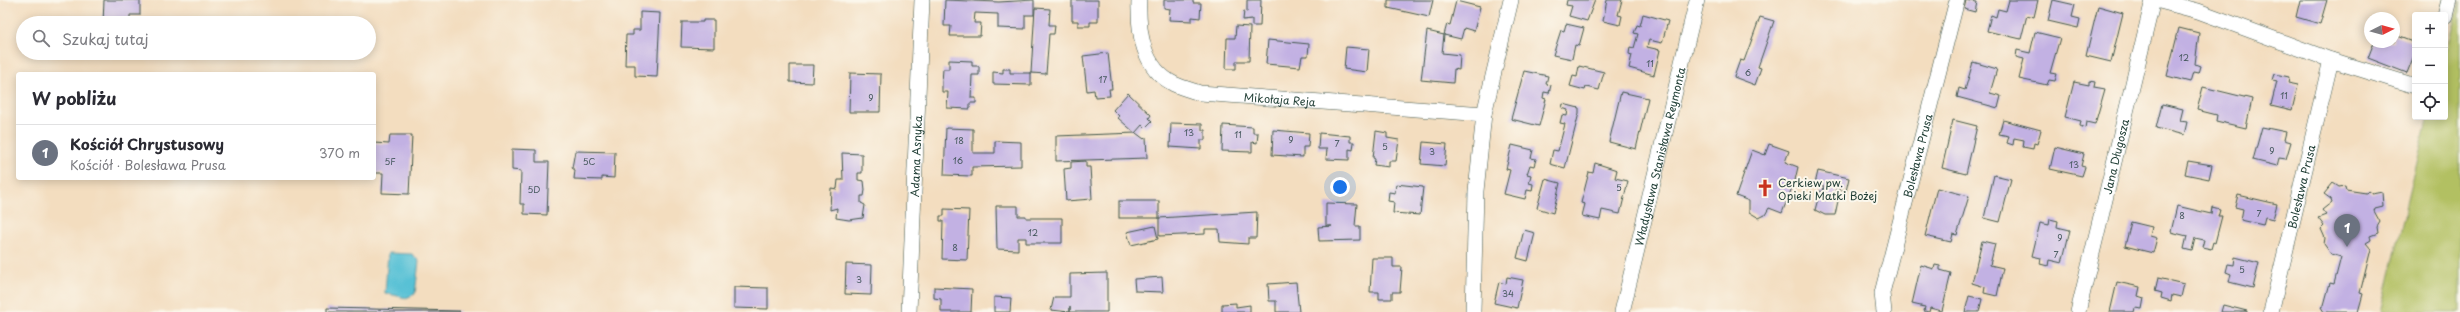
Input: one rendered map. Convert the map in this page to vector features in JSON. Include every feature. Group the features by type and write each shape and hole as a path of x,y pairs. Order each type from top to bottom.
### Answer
{"street":[{"name":"Adama Asnyka","path":"909,312 922,0"},
{"name":"Mikołaja Reja","path":"1139,0 1138,24 1144,51 1156,70 1173,83 1200,93 1484,114"},
{"path":"1473,312 1476,191 1484,114 1511,0"},
{"name":"Władysława Stanisława Reymonta","path":"1622,312 1697,0"},
{"name":"Bolesława Prusa","path":"1884,312 1882,293 1957,0"},
{"path":"2154,0 2198,11 2331,60 2412,85"},
{"name":"Jana Długosza","path":"2078,312 2154,0"},
{"path":"2446,12 2449,0"},
{"name":"Bolesława Prusa","path":"2271,312 2331,60"}],"green space":[{"path":"2460,0 2460,312 2381,312 2427,120 2448,120 2448,43"}],"water":[{"path":"388,253 412,254 419,261 415,294 406,298 385,293"}],"building":[{"path":"104,0 140,0 140,15 103,16"},
{"path":"945,0 999,2 1034,0 1034,15 1025,15 1025,29 998,28 998,14 975,13 974,23 981,23 980,36 950,36 951,26 944,26"},
{"path":"1072,0 1098,0 1098,22 1090,22 1090,26 1078,26 1078,21 1072,21"},
{"path":"1164,0 1193,0 1193,3 1201,3 1200,18 1192,17 1192,21 1169,20 1170,9 1164,8"},
{"path":"1247,0 1261,0 1260,26 1252,26 1252,19 1243,20 1244,11 1247,12"},
{"path":"1388,0 1433,0 1429,17 1388,8"},
{"path":"1567,0 1595,0 1587,21 1569,16 1572,6 1566,5"},
{"path":"1607,0 1622,0 1618,15 1622,16 1620,25 1603,21"},
{"path":"1966,0 1977,2 1975,12 1964,9"},
{"path":"2009,0 2038,0 2034,17 2027,15 2021,39 1987,31 1991,15 1996,17 1998,9 2006,11"},
{"path":"2053,0 2075,5 2072,17 2080,19 2078,28 2048,21"},
{"path":"2300,0 2327,0 2320,24 2296,17"},
{"path":"1456,1 1480,7 1474,31 1464,28 1461,39 1444,35 1447,24 1450,25"},
{"path":"2098,6 2123,13 2111,62 2086,56"},
{"path":"1035,8 1050,9 1049,25 1055,25 1054,34 1049,34 1046,74 1031,73"},
{"path":"640,12 660,13 657,77 635,76 635,65 625,65 626,35 633,35 633,30 640,30"},
{"path":"1643,14 1668,21 1662,43 1649,40 1647,47 1660,50 1654,75 1629,68 1632,55 1629,54 1630,47 1634,48 1638,34 1634,33 1637,25 1640,26"},
{"path":"1760,17 1774,21 1758,67 1761,68 1755,85 1734,77 1740,60 1744,61"},
{"path":"703,20 714,20 714,48 681,47 682,22 703,22"},
{"path":"1566,24 1584,28 1579,46 1575,45 1572,59 1553,55 1561,30 1564,31"},
{"path":"1236,26 1250,27 1249,61 1236,61 1236,69 1226,69 1227,38 1235,38"},
{"path":"2179,28 2199,33 2195,64 2200,66 2198,73 2193,72 2190,82 2167,76"},
{"path":"1427,31 1444,35 1442,53 1460,55 1459,70 1454,69 1453,83 1421,80"},
{"path":"2035,32 2060,38 2050,73 2057,74 2055,81 2049,80 2047,85 2019,79 2024,59 2016,57 2017,50 2030,53"},
{"path":"2400,37 2412,42 2412,60 2407,73 2368,58 2372,48 2400,48"},
{"path":"1268,40 1309,44 1308,56 1302,56 1300,67 1266,64"},
{"path":"1346,47 1369,49 1367,72 1344,69"},
{"path":"1108,53 1112,89 1109,89 1110,96 1095,97 1094,90 1087,91 1083,56"},
{"path":"949,60 972,61 972,66 979,66 979,75 972,75 971,98 976,98 976,103 970,103 970,109 947,108 948,92 942,92 942,82 943,69 949,69"},
{"path":"1973,62 1997,69 1990,93 2001,96 1998,108 1957,97 1959,88 1965,90"},
{"path":"790,65 813,65 812,83 790,82"},
{"path":"1579,66 1604,72 1599,90 1586,87 1585,90 1570,86 1573,76 1577,77"},
{"path":"1003,69 1010,69 1010,73 1031,73 1031,85 993,84 993,72 1003,73"},
{"path":"1524,71 1548,76 1546,84 1551,85 1549,93 1544,92 1543,98 1546,99 1539,126 1511,119"},
{"path":"850,73 881,74 880,112 849,112"},
{"path":"2275,74 2289,77 2288,83 2298,85 2292,110 2271,105 2277,81 2273,80"},
{"path":"2089,81 2095,82 2094,87 2105,89 2095,124 2086,122 2085,128 2080,126 2081,121 2065,117 2074,82 2089,85"},
{"path":"2203,87 2252,99 2246,128 2216,121 2217,115 2197,110"},
{"path":"1621,92 1648,98 1636,149 1609,142"},
{"path":"1128,93 1151,115 1149,118 1152,121 1145,128 1142,125 1135,133 1118,118 1119,116 1113,110"},
{"path":"1563,104 1579,108 1565,168 1550,164 1553,150 1558,151 1565,124 1560,123 1562,115 1567,116 1568,110 1562,108"},
{"path":"2162,104 2183,109 2180,121 2187,122 2184,135 2156,128"},
{"path":"1953,120 1977,126 1966,174 1942,168"},
{"path":"2003,120 2041,130 2037,144 2034,143 2033,149 2023,147 2024,140 2014,138 2013,145 2007,143 2009,136 1999,134"},
{"path":"1171,123 1202,124 1202,130 1205,130 1205,140 1201,140 1201,149 1170,147"},
{"path":"1223,125 1253,127 1253,133 1258,133 1257,143 1252,142 1252,152 1222,151"},
{"path":"2262,127 2286,132 2284,140 2291,142 2286,159 2279,158 2277,166 2253,160"},
{"path":"946,128 973,129 973,153 995,153 995,141 1021,142 1021,166 972,167 972,176 944,175"},
{"path":"1273,130 1309,133 1308,147 1303,147 1303,157 1272,155"},
{"path":"1376,131 1387,133 1387,138 1399,140 1396,161 1389,161 1389,167 1374,165 1375,159 1373,158"},
{"path":"1136,133 1144,139 1146,137 1147,158 1056,161 1056,136"},
{"path":"1319,133 1350,136 1350,142 1354,142 1353,150 1349,149 1349,160 1326,159 1327,149 1318,149"},
{"path":"390,135 412,135 409,194 382,193 383,173 376,173 376,143 389,144"},
{"path":"1423,142 1447,144 1445,166 1421,164"},
{"name":"Cerkiew pw. Opieki Matki Bożej","path":"1769,144 1789,151 1785,162 1798,167 1795,180 1782,213 1769,208 1765,215 1759,218 1749,212 1749,201 1736,196 1752,150 1765,155"},
{"path":"1512,145 1533,150 1531,158 1536,159 1534,166 1530,165 1527,174 1531,175 1529,183 1533,184 1532,191 1527,190 1525,199 1504,194 1510,170 1506,169"},
{"path":"2055,147 2084,154 2081,166 2085,167 2082,176 2050,169"},
{"path":"512,149 536,150 536,162 549,162 547,215 524,214 524,204 520,204 521,171 512,170"},
{"path":"575,151 615,152 614,178 602,177 602,180 574,179 575,170 572,168"},
{"path":"842,153 862,154 862,173 858,173 858,180 864,181 864,196 861,196 861,203 865,205 863,218 849,220 836,218 837,208 830,210 831,188 837,189 838,180 843,180"},
{"path":"1086,161 1086,167 1090,167 1092,199 1066,201 1064,169 1071,168 1071,162"},
{"path":"2188,161 2212,165 2209,179 2185,174"},
{"path":"1595,163 1617,170 1615,178 1628,181 1620,214 1602,210 1600,220 1582,216 1585,204 1581,203 1589,172 1593,173"},
{"path":"1818,171 1849,178 1846,191 1836,189 1835,195 1839,196 1835,215 1825,215 1815,210 1820,191 1823,192 1824,186 1815,184"},
{"path":"1994,175 2011,179 2000,222 1984,218"},
{"path":"1545,179 1560,183 1553,213 1537,208"},
{"path":"2333,183 2339,187 2345,186 2346,190 2366,193 2368,191 2372,194 2382,192 2383,206 2375,208 2374,211 2380,222 2377,227 2378,233 2370,236 2371,240 2366,243 2371,249 2360,293 2363,294 2358,312 2324,312 2321,307 2324,305 2330,283 2334,284 2341,257 2331,254 2324,244 2325,238 2321,229 2324,226 2318,218 2326,215 2322,210 2332,202 2331,199 2324,194"},
{"path":"1396,184 1423,187 1420,215 1393,213 1394,202 1388,201 1389,192 1395,193"},
{"path":"1937,188 1969,196 1957,235 1953,234 1951,242 1925,236"},
{"path":"2238,195 2277,204 2273,219 2265,217 2263,225 2241,220 2243,209 2235,207"},
{"path":"1119,201 1159,201 1159,218 1119,218"},
{"path":"1326,203 1357,204 1355,226 1360,226 1360,240 1319,241 1318,227 1332,226 1326,226"},
{"path":"996,206 1018,206 1018,216 1026,216 1026,218 1062,218 1062,243 1026,243 1026,238 1018,238 1018,250 997,249"},
{"path":"2177,206 2211,214 2212,207 2220,209 2218,216 2222,216 2215,243 2213,242 2211,249 2202,247 2204,240 2195,238 2192,251 2184,249 2187,236 2171,232"},
{"path":"944,209 969,210 967,260 942,259 943,221 940,221 940,216 944,216"},
{"path":"1257,212 1256,238 1248,238 1248,244 1220,242 1219,229 1205,229 1205,234 1159,236 1159,218"},
{"path":"2050,219 2058,221 2057,227 2070,230 2062,263 2049,260 2048,266 2040,264 2041,258 2032,256 2040,223 2049,225"},
{"path":"2131,222 2152,227 2150,236 2157,238 2153,253 2125,246"},
{"path":"1155,226 1158,239 1131,245 1127,232"},
{"path":"1524,230 1535,233 1528,261 1517,258"},
{"path":"1982,241 1995,244 1990,265 2003,268 1997,296 1984,293 1985,287 1972,283"},
{"path":"2235,257 2259,263 2253,288 2229,282 2231,274 2226,272 2228,264 2234,265"},
{"path":"1372,258 1393,258 1393,267 1402,267 1400,292 1392,292 1392,299 1379,299 1379,292 1370,292"},
{"path":"846,264 872,265 871,295 845,294"},
{"path":"1921,265 1934,269 1935,265 1940,266 1940,270 1951,273 1942,311 1930,308 1929,312 1924,311 1925,307 1912,304"},
{"path":"1107,273 1107,312 1070,312 1051,310 1054,297 1070,297 1070,274"},
{"path":"1162,277 1163,292 1135,291 1134,279"},
{"path":"1507,277 1523,280 1517,308 1494,303 1499,282 1506,284"},
{"path":"2158,278 2184,284 2181,297 2172,295 2171,301 2161,298 2162,293 2155,291"},
{"path":"1296,282 1299,312 1276,312 1276,301 1269,301 1268,284"},
{"path":"2117,282 2140,287 2138,296 2144,298 2142,309 2135,308 2134,312 2110,312"},
{"path":"734,287 768,288 768,309 734,308"},
{"path":"934,287 972,289 971,312 941,312 941,299 934,298"},
{"path":"1969,296 1982,299 1979,312 1965,312"},
{"path":"994,297 1011,298 1010,312 994,312"},
{"path":"1236,303 1236,307 1250,305 1250,312 1222,312 1222,304"},
{"path":"2223,305 2247,311 2247,312 2221,312"},
{"path":"327,308 460,311 460,312 327,312"}],"place":[{"name":"Cerkiew pw. Opieki Matki Bożej","path":"1765,188"},
{"name":"Kościół Chrystusowy","path":"2347,247"}]}
